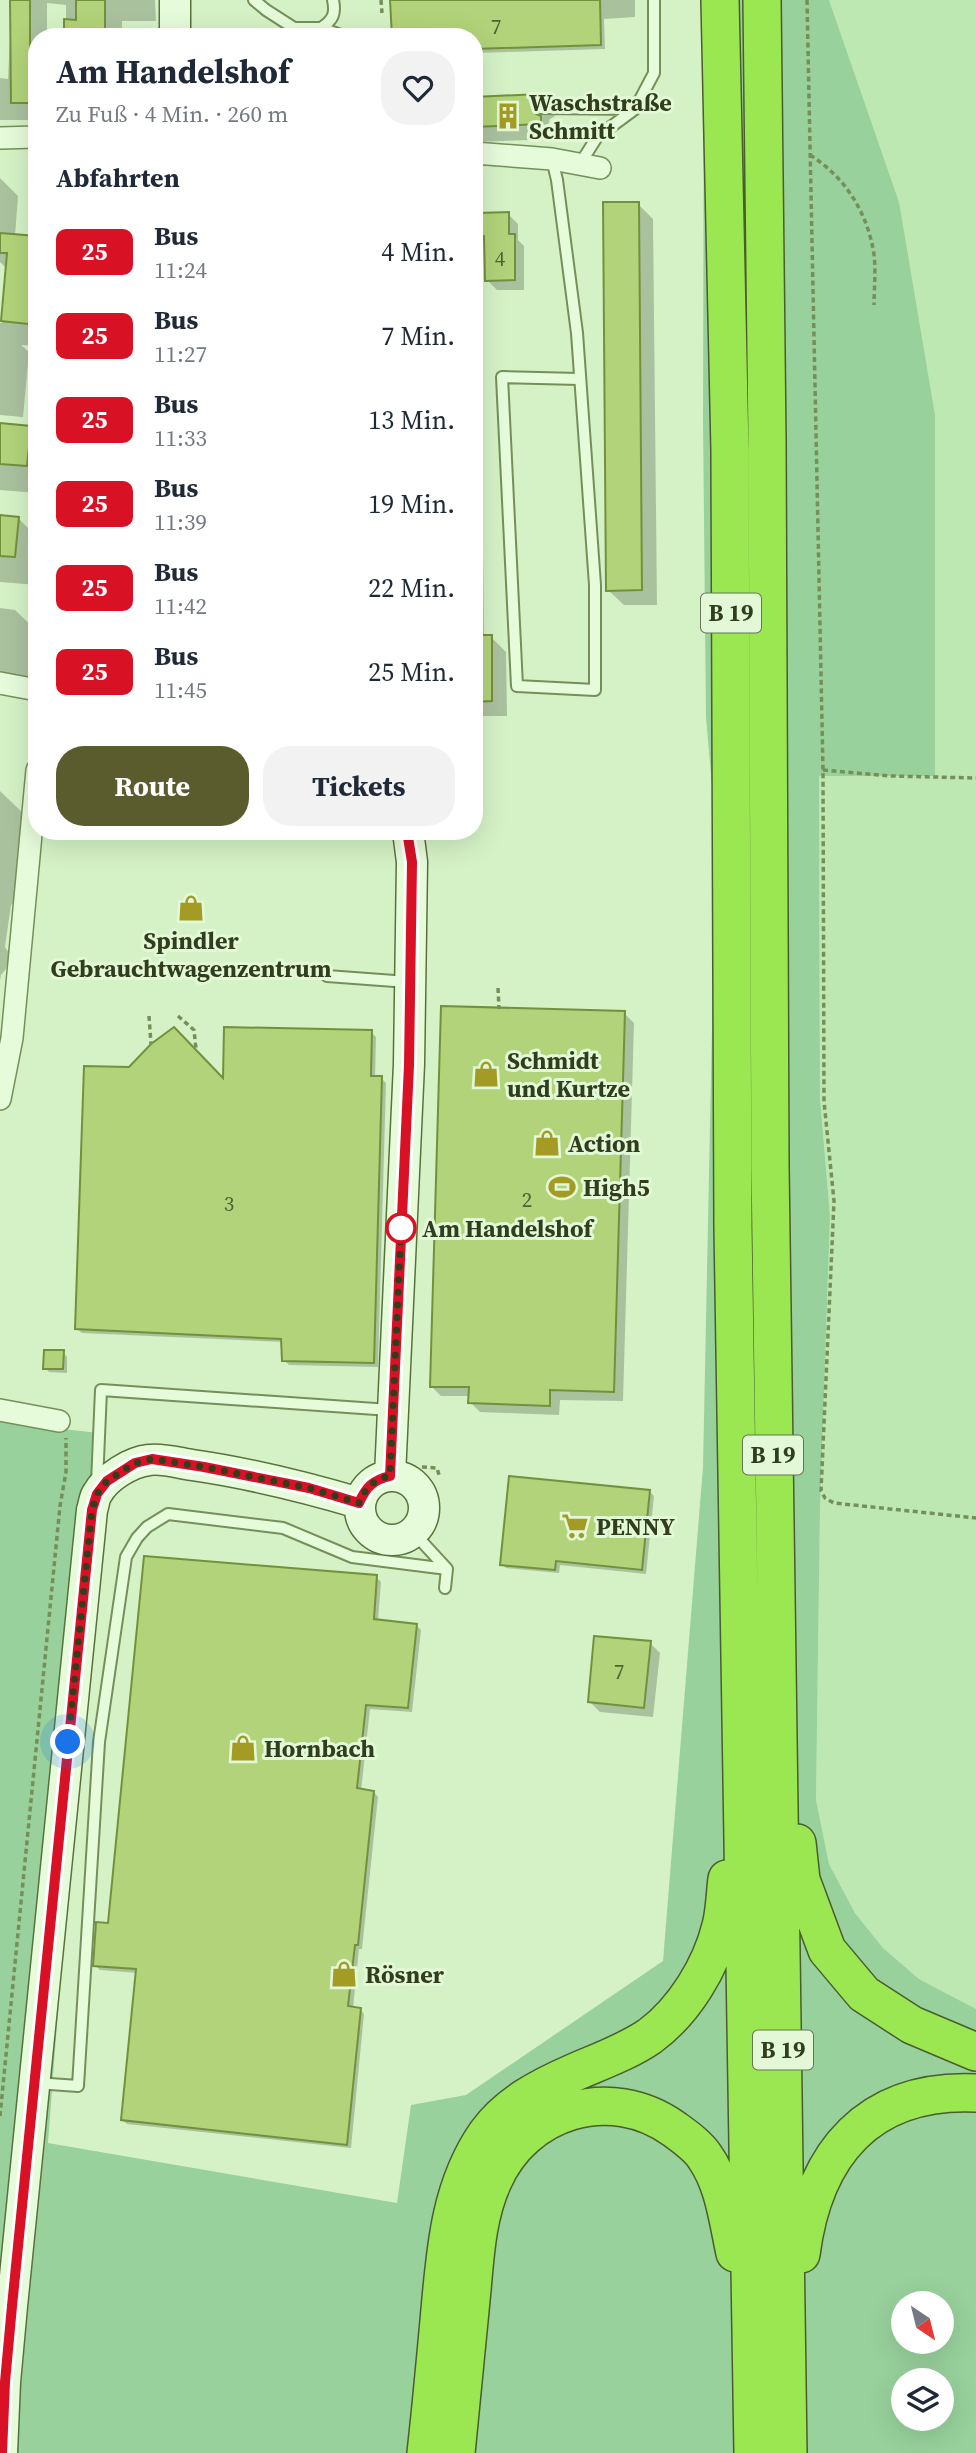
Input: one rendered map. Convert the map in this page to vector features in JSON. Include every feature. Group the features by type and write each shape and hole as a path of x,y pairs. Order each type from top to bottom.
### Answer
{"highway":[{"name":"B 19","path":"720,0 730,451 733,1213 753,2453"},
{"name":"B 19","path":"762,0 770,1166 788,2453"},
{"path":"777,1744 797,1833 801,1880 827,1950 863,1994 912,2025 976,2052"},
{"path":"426,2453 444,2262 451,2218 463,2175 488,2132 524,2097 650,2036 694,1989 721,1926 728,1868 744,1796"},
{"path":"787,2356 805,2223 820,2180 839,2148 852,2133 880,2112 915,2098 948,2091 976,2093"},
{"path":"456,2453 476,2246 483,2206 493,2179 512,2150 536,2127 565,2111 599,2105 632,2108 665,2123 687,2138 705,2157 722,2194 752,2326"}],"street":[{"path":"175,0 175,28"},
{"path":"0,138 28,137"},
{"path":"483,154 552,159 590,166"},
{"path":"0,683 28,689"},
{"path":"0,1099 12,1038 30,840"},
{"path":"390,1476 409,1065 412,862 409,840"},
{"path":"0,1410 59,1421"},
{"path":"2,2453 5,2382 34,2083 83,1742 92,1510 97,1494 107,1481 121,1471 135,1463 152,1459 309,1488 359,1503"},
{"path":"390,1476 405,1479 418,1489 424,1503 422,1519 413,1532 399,1539 383,1539 370,1532 361,1519 359,1503 365,1489 376,1480 390,1476"}],"lane":[{"path":"254,0 294,27 321,28 330,22 335,13 333,0"},
{"path":"590,166 597,137 635,109 654,73 654,0"},
{"path":"541,108 635,109"},
{"path":"552,159 575,320 595,584 595,690 517,685 502,377 579,379"},
{"path":"327,976 409,982"},
{"path":"97,1494 101,1390 393,1410"},
{"path":"34,2083 78,2086 83,1742 126,1557 137,1538 147,1527 168,1514 283,1528 352,1557 447,1569"},
{"path":"413,1532 447,1569 445,1588"}],"path":[{"path":"382,0 382,13"},
{"path":"807,0 823,770 824,1101 834,1201 821,1491 825,1498 834,1503 976,1518"},
{"path":"810,155 831,168 857,203 873,245 874,305"},
{"path":"823,770 891,776 976,778"},
{"path":"498,988 499,1009"},
{"path":"149,1016 151,1044"},
{"path":"178,1016 194,1030 196,1049"},
{"path":"0,2116 60,1506 66,1472 66,1436 59,1421"},
{"path":"422,1467 437,1468 440,1478"}],"green space":[{"path":"704,0 829,0 899,202 935,415 935,776 819,776 820,1098 830,1216 820,1509 816,1800 829,1864 855,1913 883,1948 919,1979 976,2009 976,2453 0,2453 0,1422 99,1433 94,1536 48,2143 397,2203 411,2105 466,2095 663,1961 703,1467 716,832 706,717 703,421"},
{"path":"829,0 976,0 976,2009 919,1979 883,1948 855,1913 829,1864 816,1800 820,1509 830,1216 820,1098 819,775 935,776 899,202"}],"building":[{"path":"10,0 30,0 28,103 11,103"},
{"path":"76,0 105,0 105,28 64,28 64,19 76,20"},
{"path":"390,0 600,0 601,45 483,49 483,28 392,28"},
{"name":"Waschstraße Schmitt","path":"540,94 541,100 535,103 533,109 541,116 541,124 483,127 483,97"},
{"path":"603,202 639,202 642,590 606,591"},
{"path":"509,212 509,234 515,234 515,280 485,281 483,213"},
{"path":"0,233 28,235 28,324 1,321 7,253 0,253"},
{"path":"0,423 28,426 27,466 0,464"},
{"path":"0,515 19,517 15,557 0,556"},
{"path":"483,635 492,635 492,701 483,702"},
{"path":"441,1006 625,1011 614,1392 550,1390 550,1406 468,1403 469,1387 430,1387"},
{"path":"174,1027 223,1078 224,1027 372,1030 371,1076 382,1076 374,1363 282,1361 281,1339 75,1329 84,1066 129,1067 151,1044"},
{"path":"44,1350 64,1350 63,1369 43,1369"},
{"name":"PENNY","path":"509,1476 650,1490 642,1570 556,1561 555,1570 500,1565"},
{"name":"Hornbach","path":"144,1556 377,1575 374,1619 417,1624 408,1708 366,1705 357,1788 374,1791 358,1945 355,1945 348,2006 361,2008 347,2145 121,2120 136,1969 93,1966 96,1922 108,1923"},
{"path":"594,1636 651,1641 644,1708 588,1702"}],"bus line":[{"name":"25","path":"2,2453 12,2306 92,1510 97,1494 107,1481 135,1463 152,1459 309,1488 359,1503 365,1489 376,1480 390,1476 409,1065 412,862 408,840"}],"place":[{"name":"Waschstraße Schmitt","path":"508,116"},
{"name":"Spindler Gebrauchtwagenzentrum","path":"191,908"},
{"name":"Schmidt und Kurtze","path":"486,1074"},
{"name":"Action","path":"547,1143"},
{"name":"High5","path":"562,1187"},
{"name":"Am Handelshof","path":"401,1228"},
{"name":"PENNY","path":"575,1526"},
{"name":"Hornbach","path":"243,1748"},
{"name":"Rösner","path":"344,1974"}],"route":[{"path":"68,1742 92,1510 97,1494 107,1481 135,1463 152,1459 309,1488 359,1503 365,1489 376,1480 390,1476 401,1228"}]}
